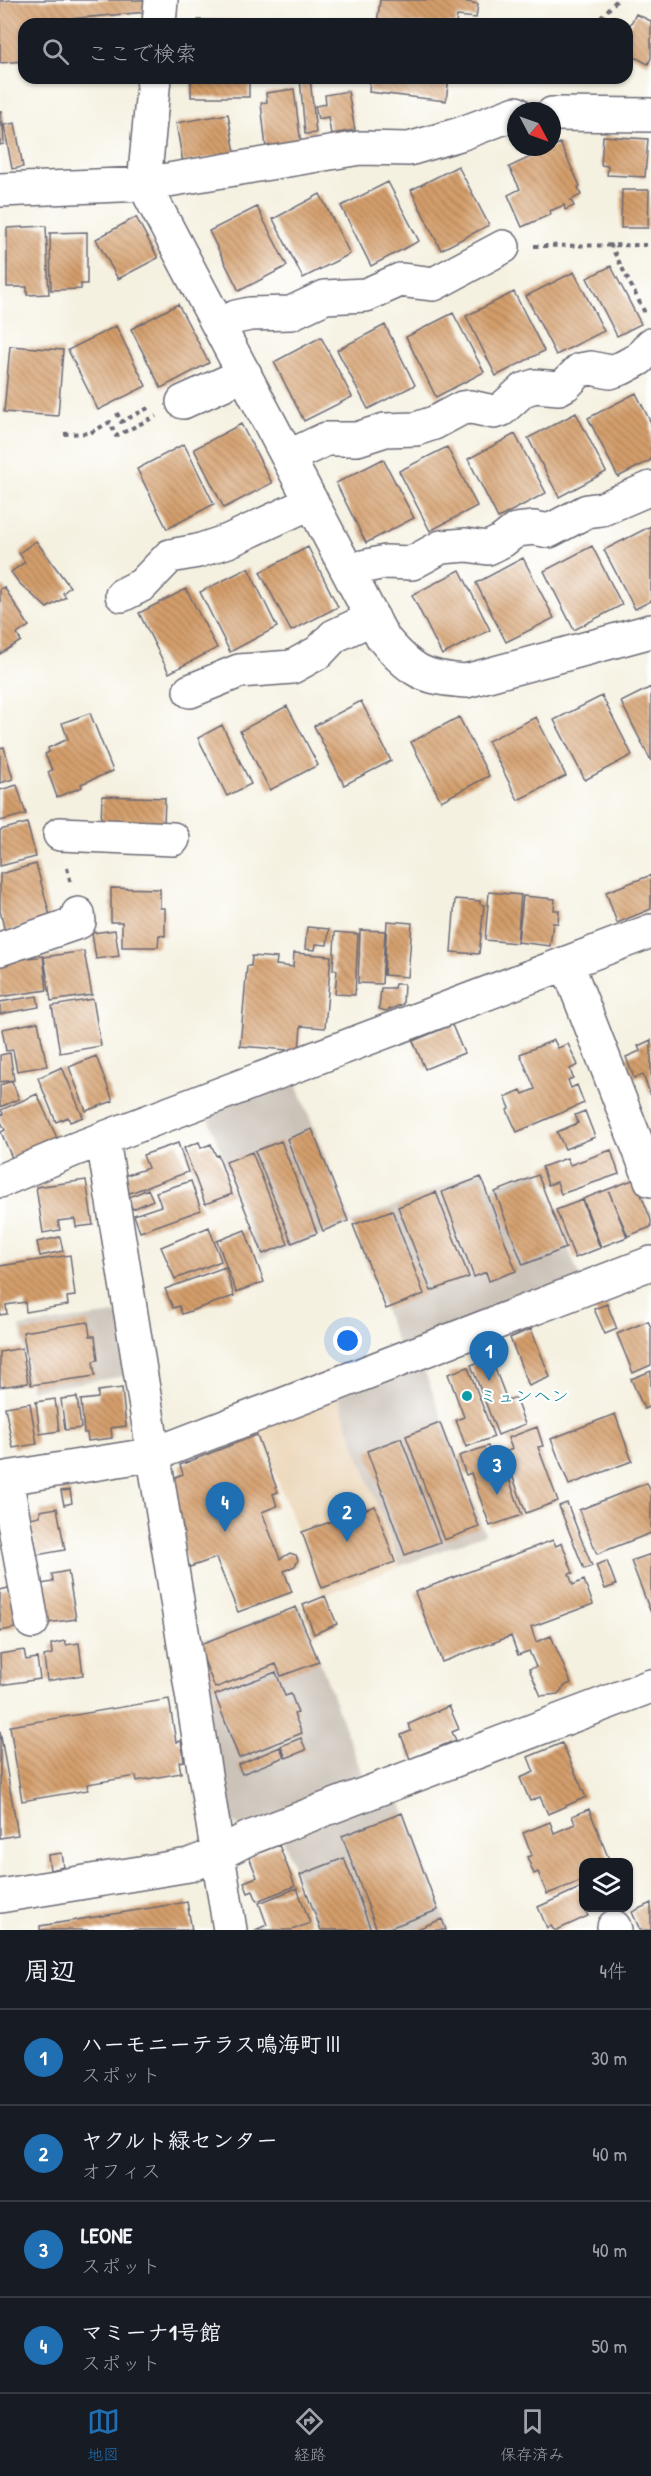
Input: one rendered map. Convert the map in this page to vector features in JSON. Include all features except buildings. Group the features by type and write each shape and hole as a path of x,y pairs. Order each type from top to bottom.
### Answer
{"street":[{"path":"160,18 161,0"},
{"path":"153,84 144,184 221,326 383,638 401,659 437,679 466,681 651,631"},
{"path":"561,114 651,115"},
{"path":"0,190 144,184 360,148 409,149 460,134 507,116"},
{"path":"221,326 236,317 250,314 291,313 325,297 366,296 400,280 434,284 503,247"},
{"path":"288,457 326,439 357,439 385,430 416,429 434,423 462,408 471,407 494,412 501,410 523,390 535,386 549,389 559,388 580,370 591,368 610,372 622,368 639,359 648,330"},
{"path":"171,403 245,374"},
{"path":"350,574 362,567 385,562 412,563 441,548 466,545 488,548 516,530 534,528 549,531 582,513 602,509 651,488"},
{"path":"122,595 142,585 170,556 198,551 228,541 312,502"},
{"path":"190,691 239,671 292,667 320,652 334,636 373,618"},
{"path":"60,832 173,839"},
{"path":"0,949 79,922 78,914"},
{"path":"0,1181 73,1150 651,931"},
{"path":"567,963 651,1180"},
{"path":"103,1140 231,1930"},
{"path":"32,1622 3,1478 155,1454 651,1263"},
{"path":"0,1896 189,1865 218,1854 249,1838 651,1686"}],"path":[{"path":"600,18 617,0"},
{"path":"610,244 648,330"},
{"path":"503,247 651,245"},
{"path":"117,413 121,422 171,403"},
{"path":"64,434 90,433 110,422 116,436 171,403"}],"shaded area":[{"path":"294,1077 351,1223 260,1259 206,1111"},
{"path":"538,1169 580,1278 399,1348 351,1223 483,1170 490,1188"},
{"path":"121,1313 132,1375 31,1390 20,1327"},
{"path":"422,1364 485,1534 400,1566 337,1396"},
{"path":"337,1396 400,1566 322,1596 257,1427"},
{"path":"299,1605 365,1782 245,1829 221,1817 192,1645"},
{"path":"397,1790 449,1930 317,1930 281,1834"}],"place":[{"name":"ハーモニーテラス鳴海町Ⅲ","path":"489,1381"},
{"name":"ミュンヘン","path":"467,1396"},
{"name":"LEONE","path":"497,1495"},
{"name":"マミーナ1号館","path":"225,1532"},
{"name":"ヤクルト緑センター","path":"347,1542"}]}
